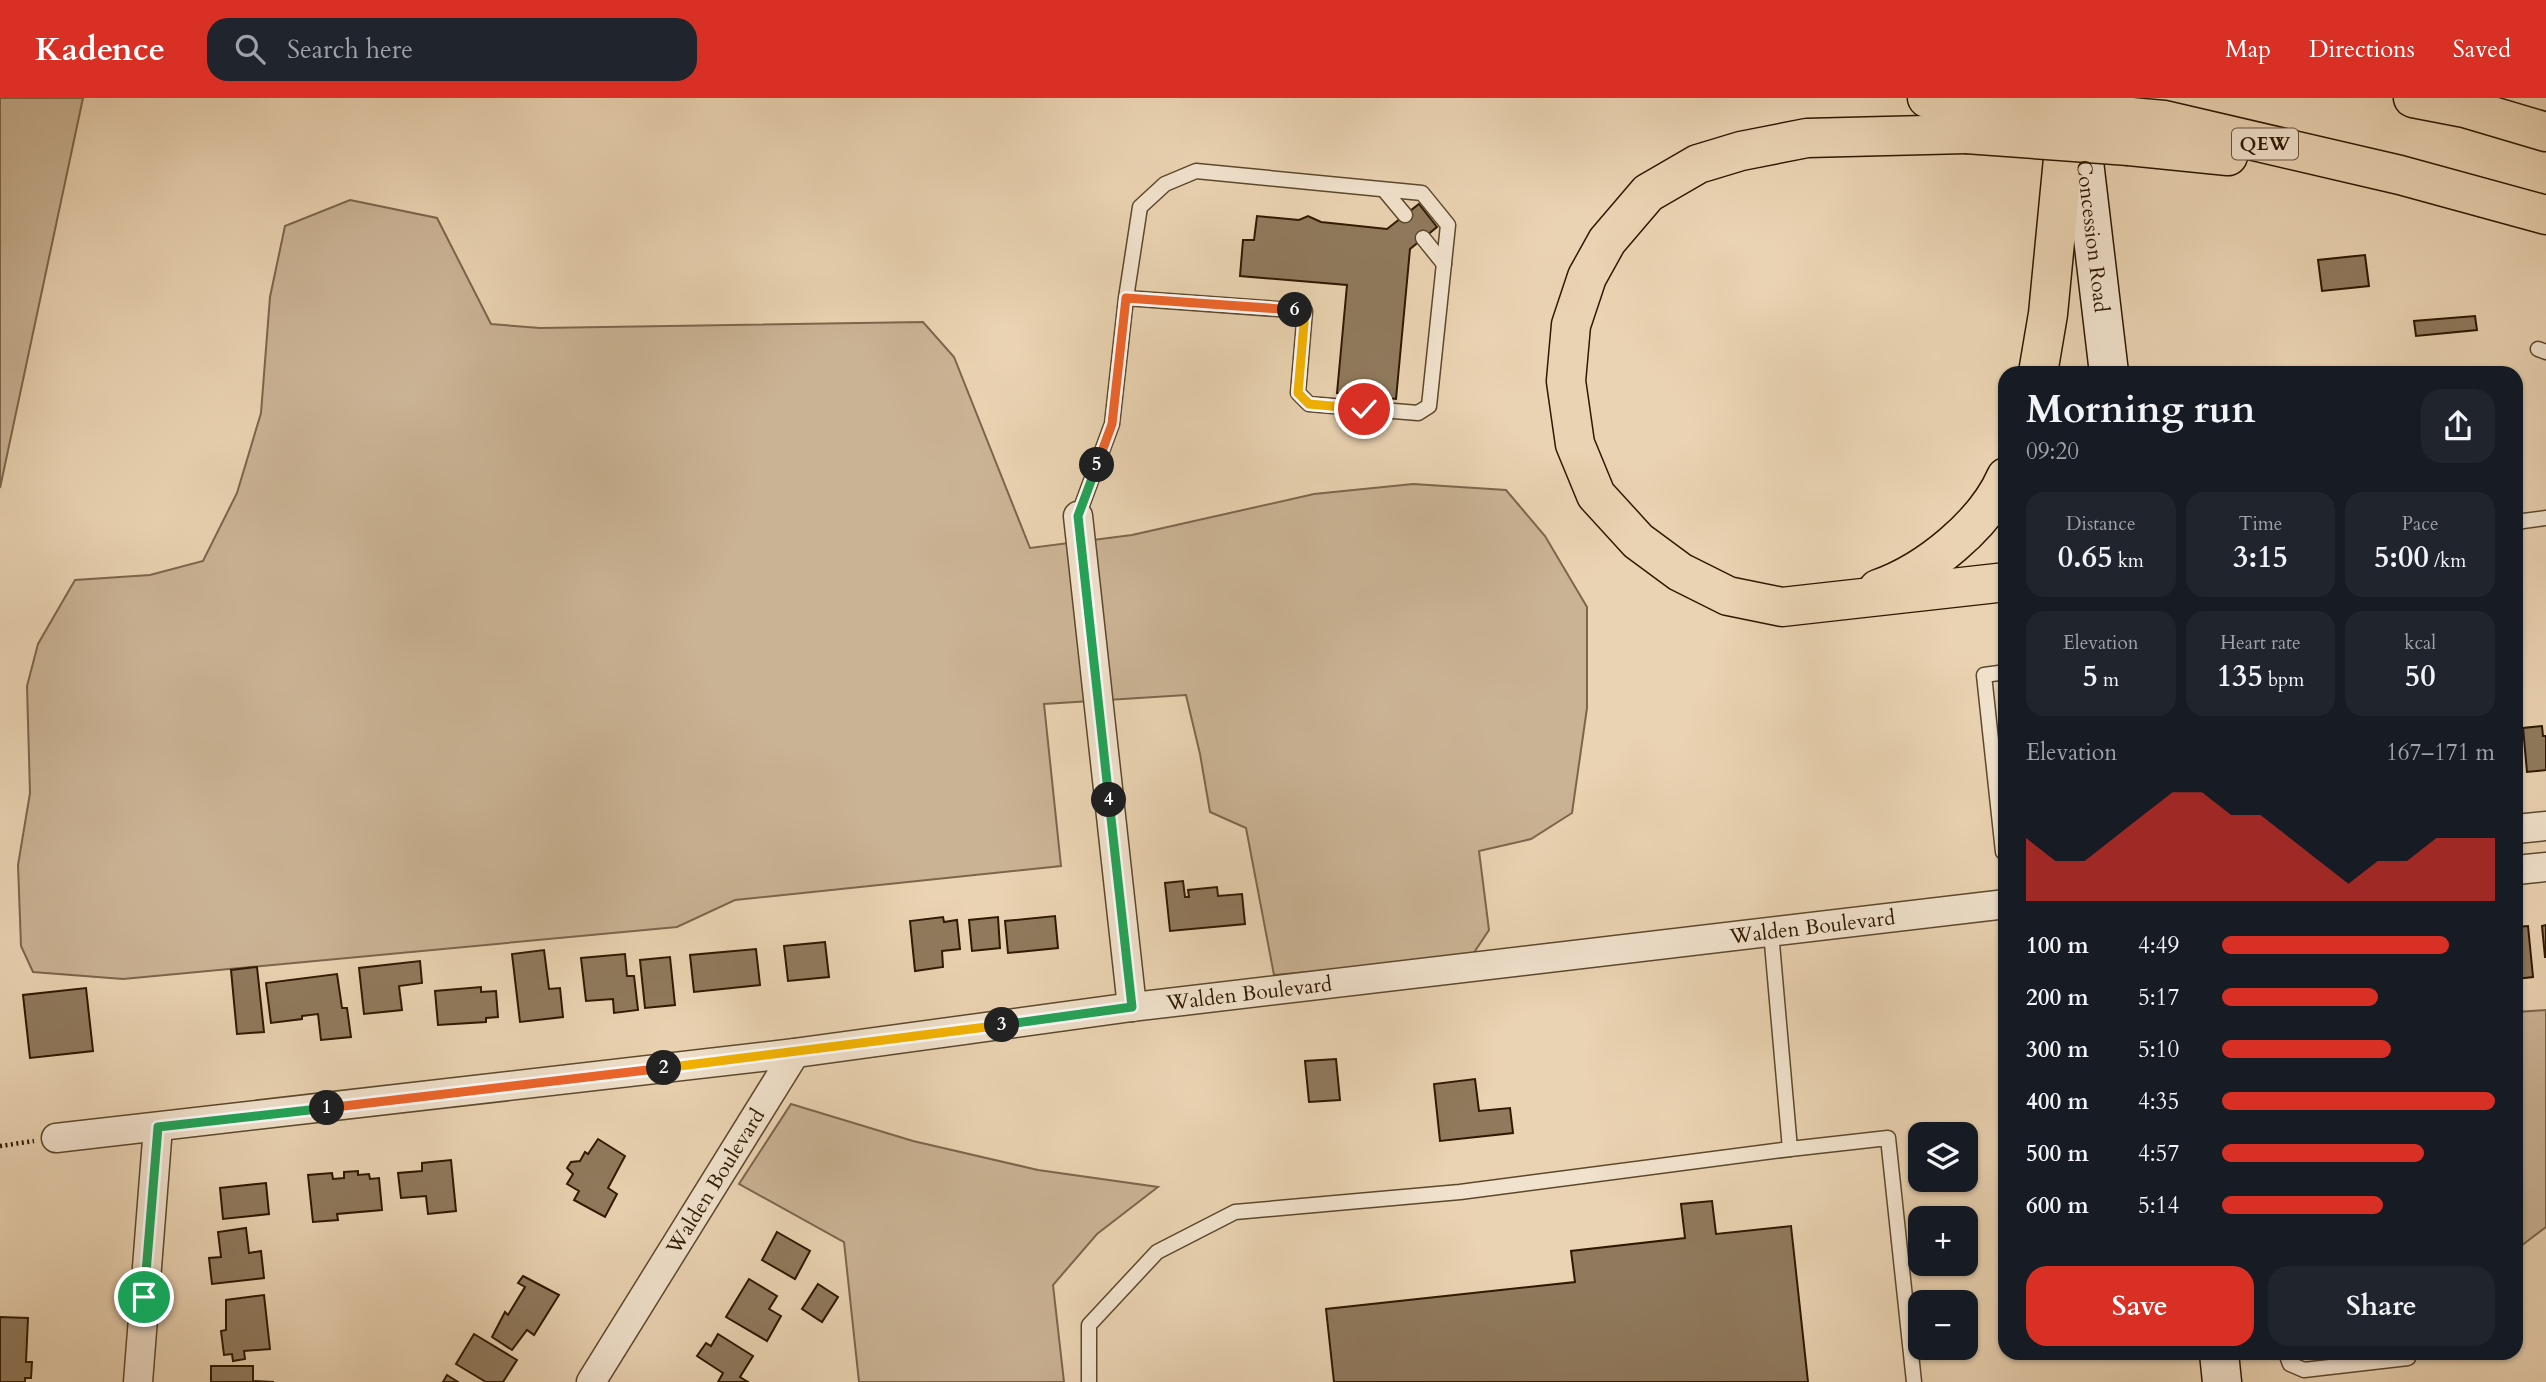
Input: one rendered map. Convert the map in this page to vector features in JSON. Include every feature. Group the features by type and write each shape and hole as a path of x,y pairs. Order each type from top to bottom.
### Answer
{"highway":[{"path":"2039,366 2048,314 2069,98"},
{"path":"2413,98 2450,103 2546,132"},
{"path":"1950,111 1741,150 1698,164 1648,194 1607,241 1587,277 1571,325 1566,381 1575,444 1596,495 1638,541 1680,572 1728,596 1782,607 1998,583"},
{"name":"QEW","path":"1950,111 2130,131 2164,120 2400,175 2546,215"},
{"path":"1840,602 1900,581 1959,540 1998,495"}],"street":[{"name":"Concession Road","path":"2077,98 2108,366"},
{"path":"1078,516 1132,1007"},
{"path":"2523,828 2546,826"},
{"path":"2523,869 2546,867"},
{"name":"Walden Boulevard","path":"591,1382 795,1053 1132,1007 1998,905"},
{"path":"56,1138 795,1053"},
{"path":"138,1382 158,1127"}],"lane":[{"path":"1078,516 1112,424 1126,298 1140,207 1165,184 1196,171 1422,193 1448,225 1429,407 1418,413 1309,404 1298,393 1305,311 1126,298"},
{"path":"1385,191 1405,215"},
{"path":"1423,238 1444,264"},
{"path":"2523,521 2546,518"},
{"path":"1998,674 1984,675 1998,805"},
{"path":"1771,932 1790,1149"},
{"path":"1089,1382 1089,1325 1157,1252 1235,1212 1460,1192 1888,1138 1914,1382"},
{"path":"2289,1360 2290,1364 2305,1370 2391,1360"}],"path":[{"path":"0,1146 56,1138"}],"shaded area":[{"path":"0,98 83,98 0,488"},
{"path":"350,200 437,218 491,324 540,328 923,322 954,357 1030,548 1132,535 1314,494 1413,484 1506,490 1545,536 1587,607 1587,708 1572,813 1531,839 1479,851 1489,930 1471,957 1274,975 1246,828 1210,812 1186,695 1044,704 1061,866 735,900 677,927 123,979 33,972 21,946 18,865 30,793 27,686 38,644 75,580 150,575 203,561 237,493 261,413 270,297 285,226"},
{"path":"2546,1010 2546,1227 2523,1244 2523,1012"},
{"path":"791,1104 913,1141 1038,1170 1158,1187 1097,1234 1053,1285 1064,1382 859,1382 844,1242 739,1184"}],"building":[{"path":"1419,204 1437,227 1410,249 1396,399 1337,393 1347,285 1240,276 1243,240 1254,240 1257,216 1299,220 1308,216 1321,222 1387,229"},
{"path":"2365,255 2369,286 2322,291 2318,260"},
{"path":"2475,316 2477,330 2416,336 2414,321"},
{"path":"2542,726 2543,736 2546,736 2546,770 2527,772 2523,728"},
{"path":"1183,881 1185,897 1189,897 1188,890 1217,887 1218,896 1242,894 1245,924 1170,931 1165,883"},
{"path":"1055,916 1058,948 1008,953 1005,921"},
{"path":"943,917 944,922 957,920 960,949 942,951 943,967 915,971 910,921"},
{"path":"998,917 1000,948 972,951 969,920"},
{"path":"2546,925 2546,957 2545,957 2542,926"},
{"path":"2523,926 2528,926 2533,977 2523,978"},
{"path":"825,942 829,977 788,981 784,946"},
{"path":"756,949 760,985 694,992 690,955"},
{"path":"544,950 549,989 560,988 563,1017 520,1022 512,954"},
{"path":"625,954 627,976 634,976 638,1010 614,1013 613,999 586,1001 581,958"},
{"path":"670,957 675,1005 645,1008 640,960"},
{"path":"420,961 422,983 399,986 402,1010 364,1014 359,968"},
{"path":"257,967 264,1032 237,1034 231,970"},
{"path":"337,974 342,1008 347,1008 351,1037 321,1040 318,1014 271,1023 266,983"},
{"path":"481,987 481,992 496,991 498,1017 486,1018 486,1022 438,1025 435,991"},
{"path":"86,988 93,1051 30,1058 23,995"},
{"path":"1336,1059 1340,1100 1309,1102 1305,1061"},
{"path":"1475,1079 1479,1111 1510,1108 1513,1133 1440,1141 1434,1084"},
{"path":"598,1139 625,1156 608,1188 617,1194 605,1217 574,1200 579,1191 567,1184 573,1174 567,1168 571,1162 580,1161"},
{"path":"451,1160 456,1211 428,1214 426,1196 401,1198 398,1173 422,1171 422,1163"},
{"path":"358,1171 358,1175 369,1174 370,1179 379,1178 382,1210 337,1214 338,1220 313,1222 308,1175 332,1173 333,1179 344,1178 344,1172"},
{"path":"266,1183 269,1214 223,1219 220,1188"},
{"path":"1712,1201 1716,1234 1791,1226 1808,1382 1334,1382 1326,1309 1575,1282 1571,1251 1685,1238 1681,1204"},
{"path":"246,1228 249,1253 261,1251 264,1278 212,1284 209,1258 221,1257 218,1232"},
{"path":"777,1232 810,1251 795,1279 762,1260"},
{"path":"523,1276 559,1295 534,1335 527,1330 512,1350 492,1337 505,1312 508,1315 525,1287 518,1283"},
{"path":"749,1279 777,1296 769,1309 781,1316 767,1341 726,1317"},
{"path":"818,1284 838,1297 822,1322 802,1309"},
{"path":"264,1295 270,1349 244,1351 245,1359 233,1361 232,1354 224,1355 221,1331 226,1330 226,1300"},
{"path":"0,1317 28,1318 26,1362 32,1362 31,1378 25,1378 25,1382 0,1382"},
{"path":"474,1334 517,1360 503,1382 486,1382 456,1364"},
{"path":"718,1334 753,1356 740,1377 748,1382 718,1382 723,1373 697,1356 706,1343 711,1346"},
{"path":"211,1366 253,1366 253,1381 274,1382 211,1382"},
{"path":"447,1375 458,1382 443,1382"}],"route":[{"path":"144,1297 158,1127 795,1053 1132,1007 1078,516 1112,424 1126,298 1305,311 1298,393 1309,404 1364,409"}]}
